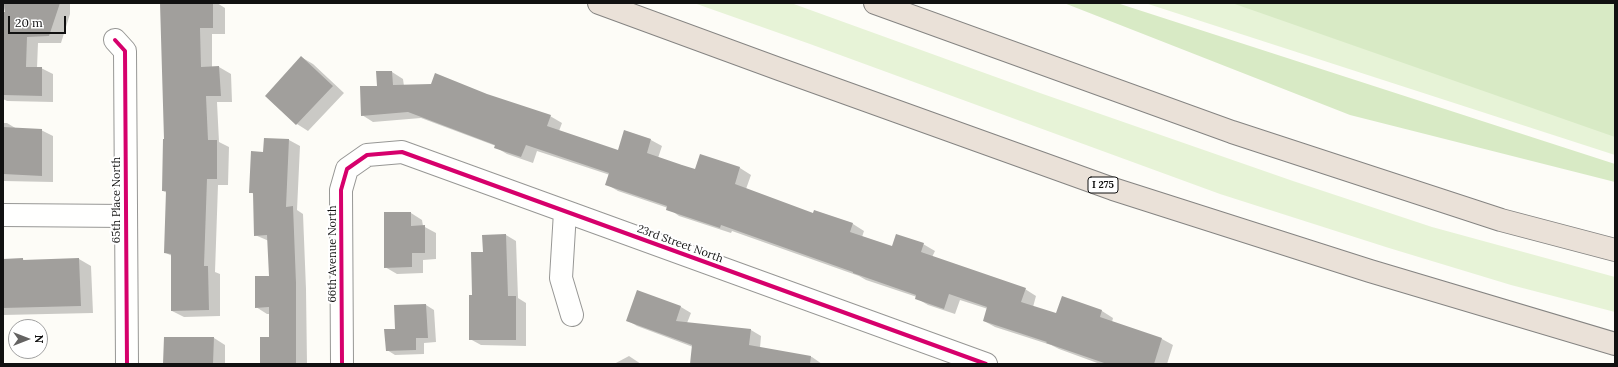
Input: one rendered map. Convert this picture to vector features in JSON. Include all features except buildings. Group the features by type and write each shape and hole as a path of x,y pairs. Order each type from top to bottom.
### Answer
{"highway":[{"name":"I 275","path":"599,3 778,69 1113,188 1370,272 1615,344"},
{"path":"875,3 1232,132 1501,220 1615,250"}],"street":[{"name":"65th Place North","path":"115,40 125,51 127,364"},
{"name":"23rd Street North","path":"366,155 402,152 986,364"},
{"name":"66th Avenue North","path":"342,364 341,190 347,169 366,155"},
{"path":"565,212 561,278 572,315"},
{"path":"3,215 126,216"}],"green space":[{"path":"694,3 791,3 1040,93 1293,181 1432,227 1615,277 1615,312 1511,285 1220,194"},
{"path":"1064,3 1117,3 1615,164 1615,182 1350,115"},
{"path":"1145,3 1615,3 1615,155"},
{"path":"1232,3 1615,3 1615,137"}],"cycle path":[{"path":"115,40 125,51 127,364"},
{"path":"342,364 341,190 347,169 367,155 402,152 986,364"}]}
